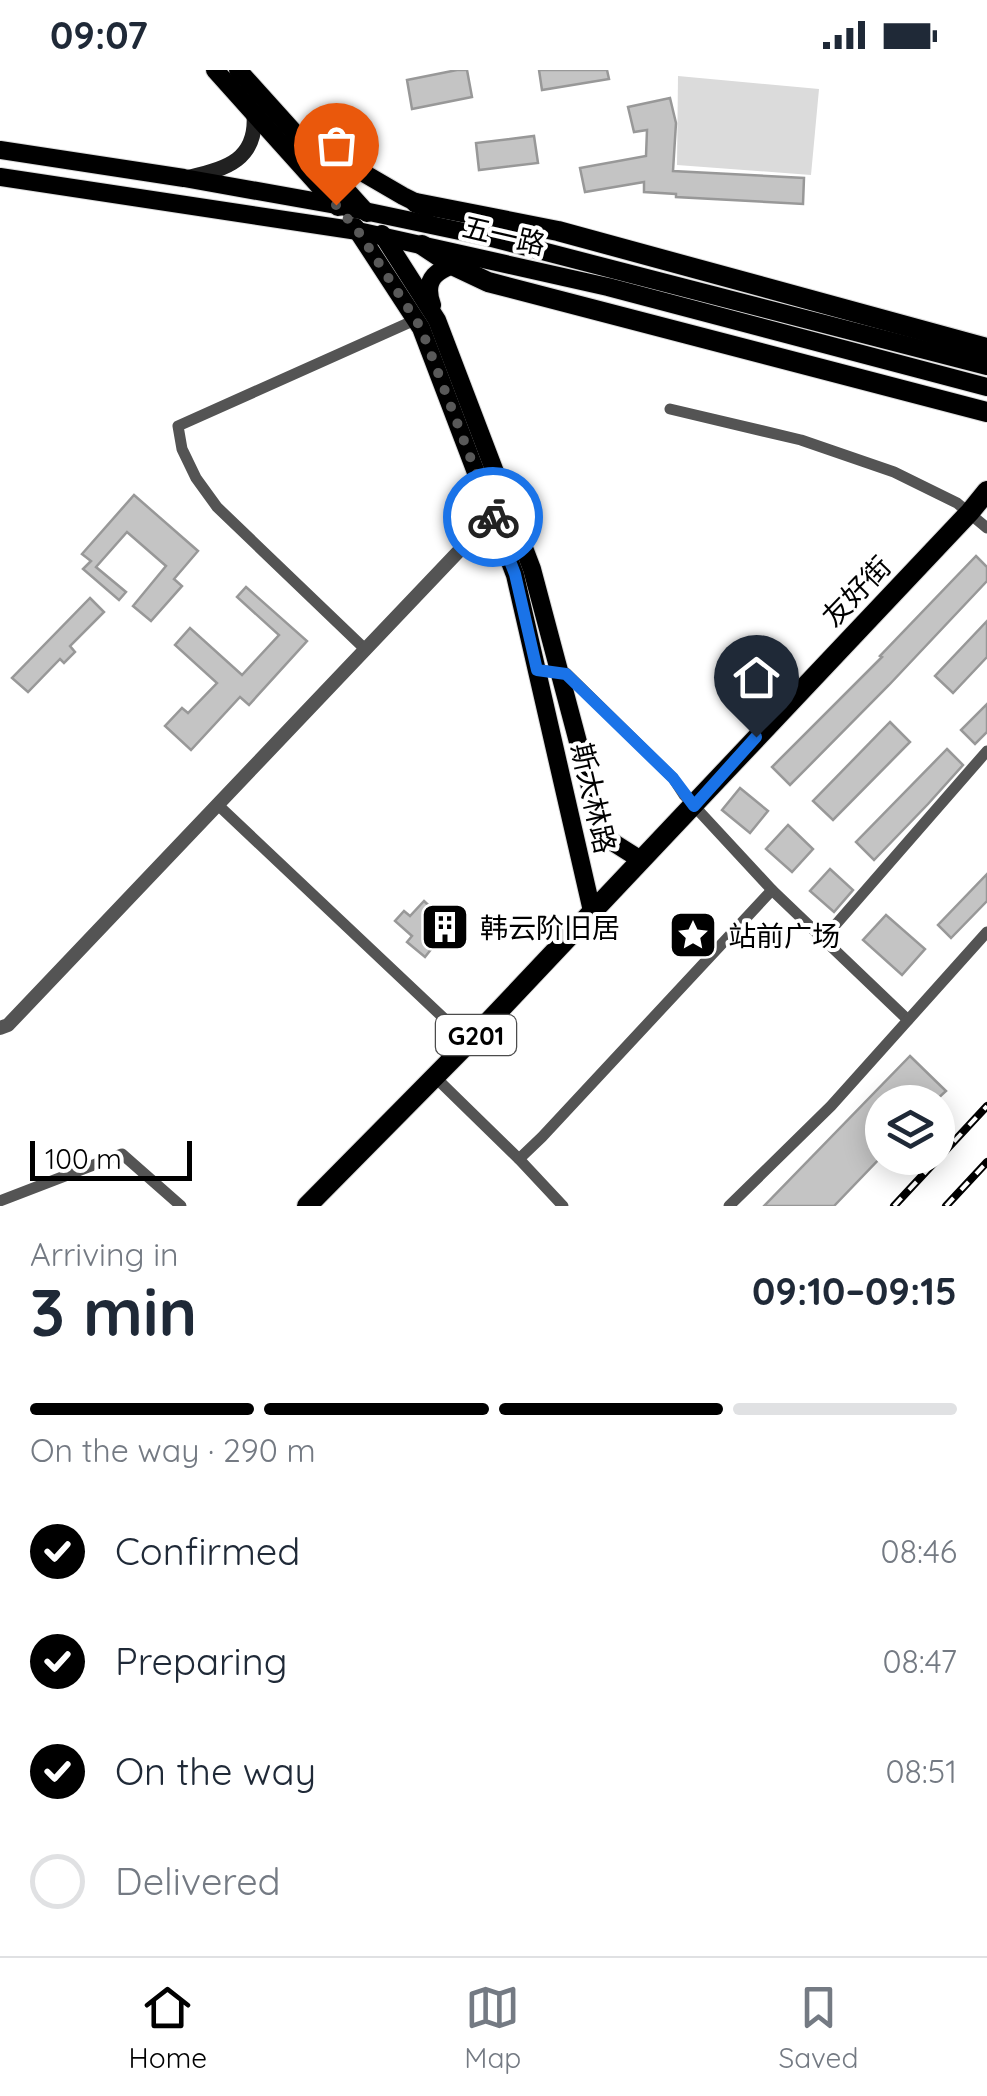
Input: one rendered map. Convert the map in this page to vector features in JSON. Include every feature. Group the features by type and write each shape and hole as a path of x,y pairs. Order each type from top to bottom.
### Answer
{"highway":[{"path":"416,203 558,232 987,348"},
{"path":"422,245 488,282 987,412"},
{"name":"友好街","path":"640,860 987,491"},
{"name":"G201","path":"307,1206 640,860"}],"main road":[{"name":"斯大林路","path":"214,70 358,231 421,328 515,574 592,911"},
{"name":"斯大林路","path":"238,70 365,211 437,320 532,569 603,836 640,860"},
{"path":"184,178 209,173 246,152 255,128 254,115"},
{"path":"297,135 416,203 488,237 612,279 987,366"},
{"path":"0,150 336,205 488,237"},
{"name":"五一路","path":"0,176 358,231 473,256 612,279 987,387"},
{"path":"437,320 428,292 430,282 440,270 473,256"}],"street":[{"path":"366,650 218,507 196,478 182,449 178,426 416,320"},
{"path":"670,409 801,440 894,472 957,502 987,528"},
{"path":"0,1028 8,1025 493,519"},
{"path":"537,670 566,674 673,778 772,890 908,1020"},
{"path":"824,938 987,751"},
{"path":"218,805 469,1042"},
{"path":"519,1158 772,890"},
{"path":"729,1206 831,1106 987,932"},
{"path":"435,1077 563,1206"},
{"path":"0,1204 122,1154 180,1206"}],"shaded area":[{"path":"678,76 819,89 811,175 677,165"}],"building":[{"path":"467,70 472,97 412,109 407,80"},
{"path":"539,70 607,70 609,79 542,90"},
{"path":"670,98 676,123 673,171 804,178 803,204 676,197 644,192 644,182 585,192 580,168 646,156 647,130 634,132 628,107"},
{"path":"534,136 538,163 479,170 476,143"},
{"path":"134,495 198,551 174,579 182,586 151,621 133,606 166,566 127,532 96,567 126,592 119,600 83,569 91,561 82,554"},
{"path":"976,556 987,567 987,581 790,785 772,767"},
{"path":"246,587 307,641 249,705 240,697 191,750 165,726 182,708 188,713 217,683 175,645 190,628 242,675 279,635 237,597"},
{"path":"90,598 104,612 70,646 75,652 64,663 60,659 28,692 12,678"},
{"path":"987,621 987,657 953,693 935,676"},
{"path":"987,704 987,732 975,744 961,730"},
{"path":"890,722 910,742 833,820 813,801"},
{"path":"947,749 963,765 874,860 856,842"},
{"path":"740,788 768,811 750,833 722,810"},
{"path":"788,825 813,849 792,872 766,849"},
{"path":"830,869 853,890 834,912 810,891"},
{"path":"987,874 987,901 951,938 938,925"},
{"name":"韩云阶旧居","path":"424,901 443,919 448,914 459,930 450,939 444,933 425,957 407,942 412,936 395,921 404,911 410,916"},
{"path":"886,915 925,949 902,975 863,940"},
{"path":"910,1056 940,1085 882,1085"},
{"path":"865,1102 865,1174 834,1206 764,1206"}],"railway":[{"path":"894,1206 987,1106"},
{"path":"946,1206 987,1162"}],"way so far":[{"path":"336,205 358,231 421,328 493,517"}],"place":[{"name":"韩云阶旧居","path":"445,927"},
{"name":"站前广场","path":"693,935"}],"route":[{"path":"493,517 515,574 537,670 566,674 673,778 694,806 756,737"}]}
